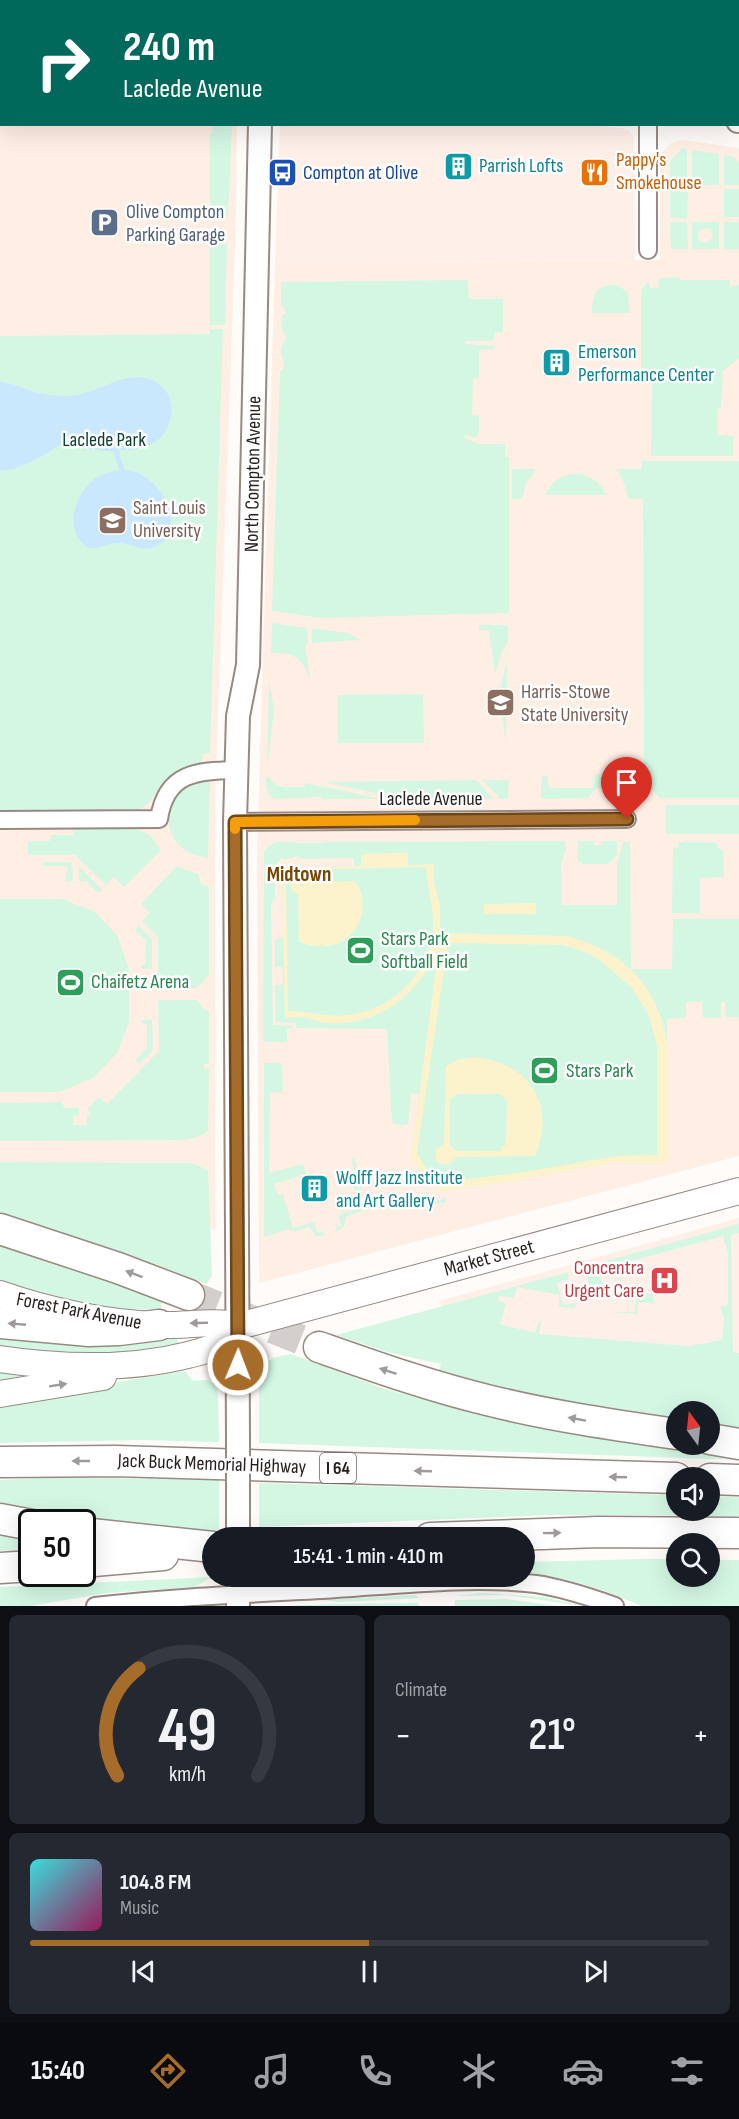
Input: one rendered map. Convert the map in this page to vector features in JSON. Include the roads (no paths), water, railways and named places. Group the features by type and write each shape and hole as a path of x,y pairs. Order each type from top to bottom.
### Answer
{"highway":[{"path":"0,1229 118,1268 189,1295"},
{"path":"0,1323 89,1331 159,1325"},
{"path":"319,1347 434,1386 490,1401 600,1423 666,1433"},
{"path":"720,1441 739,1444"},
{"name":"Jack Buck Memorial Highway","path":"0,1462 116,1461 666,1478"},
{"path":"720,1479 739,1480"},
{"path":"0,1519 18,1522"},
{"path":"535,1534 739,1533"},
{"path":"96,1535 202,1548"},
{"path":"96,1561 202,1550"},
{"path":"0,1568 18,1567"}],"main road":[{"name":"North Compton Avenue","path":"238,1527 239,1326 235,822 238,716 248,665 260,126"},
{"name":"Market Street","path":"159,1325 219,1323 239,1326 739,1191"},
{"name":"Forest Park Avenue","path":"0,1294 57,1310 112,1321 159,1325"},
{"name":"Market Street","path":"0,1359 83,1365 158,1363 209,1349 229,1337 239,1326"},
{"path":"0,1394 101,1378 158,1363"}],"street":[{"path":"648,126 648,250"},
{"path":"0,819 159,819 165,796 181,780 199,772 237,770"},
{"name":"Laclede Avenue","path":"235,822 627,819"},
{"path":"95,1606 238,1589 507,1582 538,1584 615,1606"}],"water":[{"path":"139,377 160,385 169,397 172,412 168,427 159,439 140,448 119,450 120,457 125,470 139,473 151,481 161,493 168,506 171,519 170,531 164,542 151,548 120,543 88,548 76,533 74,514 76,505 85,488 95,479 119,470 114,452 60,445 14,469 0,471 0,382 40,393 68,396"}],"tunnel":[{"path":"189,1295 319,1347"}],"place":[{"name":"Parrish Lofts","path":"458,166"},
{"name":"Pappy's Smokehouse","path":"595,172"},
{"name":"Compton at Olive","path":"282,173"},
{"name":"Olive Compton Parking Garage","path":"105,223"},
{"name":"Emerson Performance Center","path":"557,363"},
{"name":"Saint Louis University","path":"112,520"},
{"name":"Harris-Stowe State University","path":"500,703"},
{"name":"Stars Park Softball Field","path":"360,950"},
{"name":"Chaifetz Arena","path":"70,982"},
{"name":"Stars Park","path":"545,1071"},
{"name":"Wolff Jazz Institute and Art Gallery","path":"315,1189"},
{"name":"Concentra Urgent Care","path":"665,1280"}],"district":[{"name":"Midtown","path":"299,874"}],"park label":[{"name":"Laclede Park","path":"104,440"}]}
